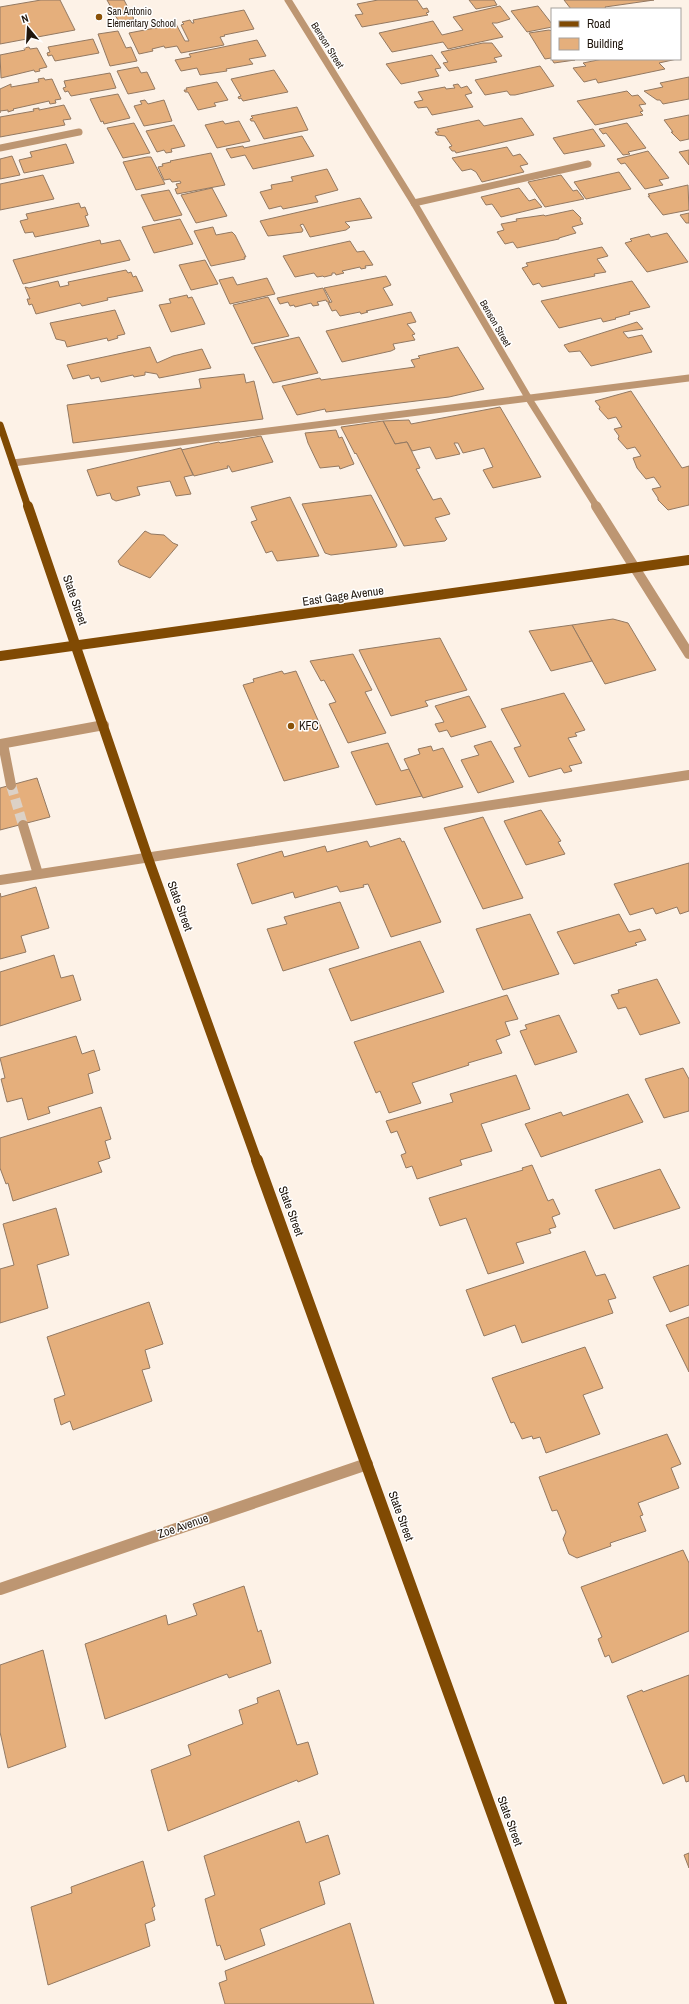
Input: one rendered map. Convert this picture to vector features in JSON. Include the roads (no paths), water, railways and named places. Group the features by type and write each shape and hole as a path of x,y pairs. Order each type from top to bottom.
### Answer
{"main road":[{"name":"State Street","path":"0,425 3,441 14,463 148,858 561,2004"},
{"name":"East Gage Avenue","path":"0,656 689,560"}],"street":[{"name":"Benson Street","path":"288,0 414,203 528,399 689,654"},
{"path":"0,148 79,132"},
{"path":"414,203 588,164"},
{"path":"14,463 689,378"},
{"path":"11,785 2,744 104,725"},
{"path":"0,880 689,775"},
{"path":"23,825 38,874"},
{"name":"Zoe Avenue","path":"0,1589 367,1464"}],"tunnel":[{"path":"11,785 23,825"}],"place":[{"name":"San Antonio Elementary School","path":"99,17"},
{"name":"KFC","path":"291,726"}]}
